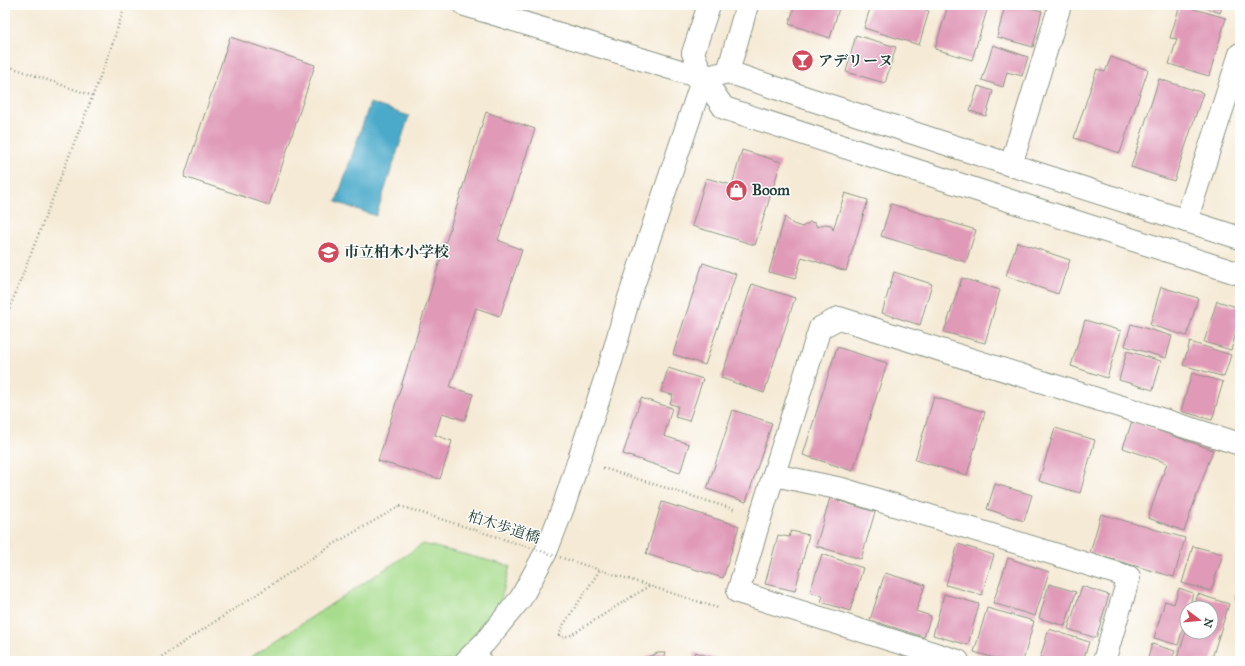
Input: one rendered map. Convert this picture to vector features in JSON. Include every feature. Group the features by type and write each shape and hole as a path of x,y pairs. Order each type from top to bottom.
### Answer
{"street":[{"path":"465,5 703,78 728,72 1240,238"},
{"path":"709,5 693,53 703,78 724,108 1240,274"},
{"path":"728,72 747,5"},
{"path":"1012,165 1060,5"},
{"path":"1186,221 1240,54"},
{"path":"476,658 485,642 521,598 546,552 569,490 612,358 628,301 703,78"},
{"path":"958,661 738,592 820,328 839,318 1240,444"},
{"path":"774,475 842,489 1129,577 1104,661"}],"path":[{"path":"5,320 109,54 125,5"},
{"path":"5,65 93,96"},
{"path":"603,468 760,518"},
{"name":"柏木歩道橋","path":"155,661 332,545 400,506 718,608 738,592"},
{"path":"600,570 562,627 559,635 564,637 571,635 649,586"}],"green space":[{"path":"423,544 510,566 484,661 245,661"}],"water":[{"path":"370,103 409,116 376,216 336,202"}],"building":[{"path":"795,5 840,5 830,38 789,24"},
{"path":"871,5 910,5 929,11 919,45 864,28"},
{"path":"948,5 970,5 987,10 972,60 935,49"},
{"path":"1005,5 1019,5 1042,11 1033,47 997,37"},
{"path":"1180,5 1226,18 1209,76 1169,64 1177,39 1170,38"},
{"path":"1197,5 1223,5 1220,13"},
{"path":"856,35 896,47 885,83 846,72"},
{"path":"230,37 315,65 269,205 184,177"},
{"path":"993,45 1028,57 1022,76 1007,72 1003,87 982,80"},
{"path":"1111,57 1148,70 1120,153 1074,138 1097,69 1105,72"},
{"path":"1159,79 1203,93 1174,181 1131,167"},
{"path":"978,86 993,91 986,116 970,111"},
{"path":"486,112 535,129 498,240 522,250 500,316 476,308 450,387 473,394 465,420 442,413 435,435 452,441 440,479 378,461"},
{"path":"742,150 781,162 755,245 692,226 706,178 732,185"},
{"path":"845,193 868,200 846,271 802,257 795,279 769,272 785,217 793,224 802,227 810,222 815,223 817,227 825,224 831,225 833,230"},
{"path":"891,204 976,230 966,262 881,236"},
{"path":"1017,242 1070,260 1058,294 1006,276"},
{"path":"703,263 736,274 705,365 673,354"},
{"path":"894,272 932,284 920,325 882,313"},
{"path":"962,278 1000,290 985,343 944,332"},
{"path":"752,284 795,298 764,393 721,378"},
{"path":"1161,287 1198,298 1187,336 1150,325"},
{"path":"1217,301 1240,308 1240,319 1231,350 1204,342"},
{"path":"1085,320 1121,331 1107,378 1071,366"},
{"path":"1131,324 1172,336 1166,358 1125,346"},
{"path":"1190,342 1231,355 1224,377 1183,365"},
{"path":"837,347 887,363 853,471 803,455"},
{"path":"1127,351 1161,361 1153,390 1119,380"},
{"path":"668,368 703,379 689,421 675,417 678,406 670,404 673,395 661,392"},
{"path":"1192,373 1223,382 1212,420 1181,411"},
{"path":"934,397 985,412 967,475 915,460"},
{"path":"641,398 672,408 664,436 689,444 680,473 623,454"},
{"path":"733,410 772,423 746,502 707,489"},
{"path":"1132,421 1213,450 1184,531 1148,518 1167,463 1123,448"},
{"path":"1055,428 1095,440 1080,493 1039,481"},
{"path":"995,484 1032,495 1024,521 987,509"},
{"path":"830,498 875,512 861,559 816,546"},
{"path":"662,502 739,526 723,578 646,554"},
{"path":"1101,514 1185,538 1174,577 1090,553"},
{"path":"791,531 809,535 795,591 765,584 778,535 789,537"},
{"path":"958,544 994,555 982,595 946,585"},
{"path":"1193,546 1223,554 1211,591 1182,583"},
{"path":"822,554 863,568 850,611 821,602 823,596 810,592"},
{"path":"1008,558 1049,572 1035,616 993,603"},
{"path":"885,573 925,585 916,611 931,616 924,637 870,620"},
{"path":"1240,581 1240,600 1235,599"},
{"path":"1049,584 1076,592 1065,626 1039,618"},
{"path":"1082,586 1109,595 1096,638 1068,629"},
{"path":"1179,588 1193,593 1191,600 1179,600 1179,640 1178,645 1154,638 1165,601 1174,604"},
{"path":"944,594 979,604 968,645 933,635"},
{"path":"1198,594 1217,600 1196,600"},
{"path":"1219,601 1229,604 1219,636"},
{"path":"987,608 1034,621 1023,661 1005,661 974,652"},
{"path":"1049,629 1089,642 1083,661 1039,661"},
{"path":"1183,640 1218,640 1211,661 1176,661"},
{"path":"1152,644 1175,651 1171,661 1147,661"},
{"path":"695,652 723,661 692,661"},
{"path":"658,653 665,653 663,659 668,661 642,661 645,658"}],"place":[{"name":"アデリーヌ","path":"802,61"},
{"name":"Boom","path":"737,190"},
{"name":"市立柏木小学校","path":"328,252"}]}
